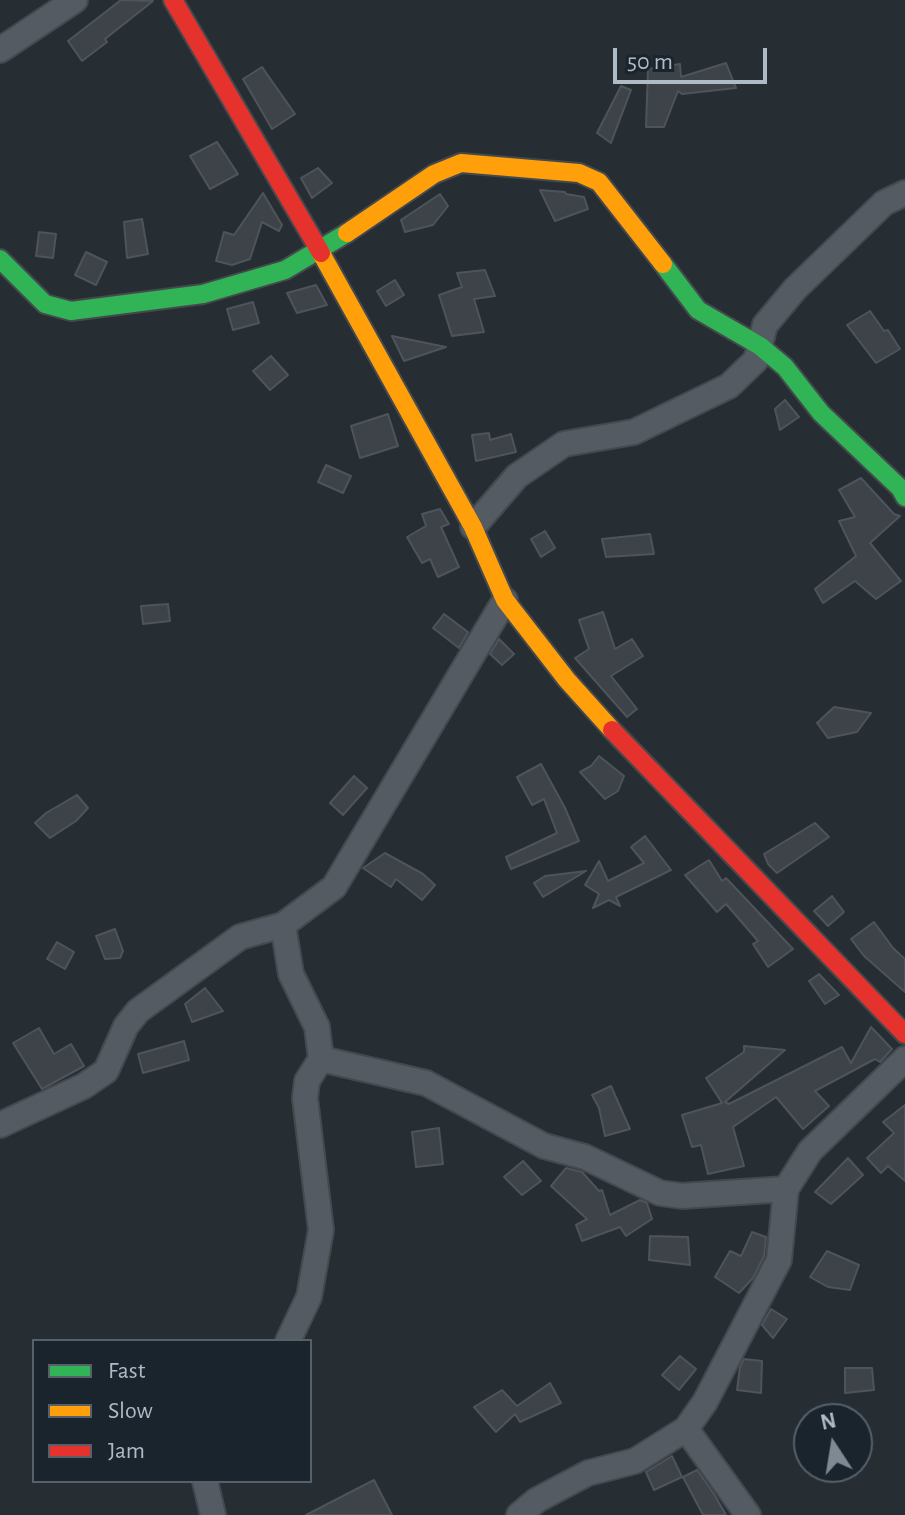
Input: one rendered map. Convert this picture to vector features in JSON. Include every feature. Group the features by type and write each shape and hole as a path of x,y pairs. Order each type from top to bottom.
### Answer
{"street":[{"path":"0,50 75,0"},
{"path":"173,0 320,251 473,527 505,600 567,680 630,750 905,1034"},
{"path":"0,259 45,304 71,311 203,294 285,270 320,251 434,174 461,163 579,173 599,182 698,310 760,346 785,367 821,413 900,488 905,497"},
{"path":"473,527 517,476 564,444 634,432 729,386 756,360 765,325 795,289 884,203 905,193"},
{"path":"0,1125 84,1086 106,1071 126,1026 138,1011 240,937 283,925 334,887 505,600"},
{"path":"283,925 291,974 317,1027 321,1059 307,1081 305,1098 321,1230 309,1297 289,1339"},
{"path":"321,1059 426,1083 544,1146 585,1157 660,1193 682,1196 786,1189"},
{"path":"519,1515 537,1500 588,1473 635,1461 686,1429 705,1402 779,1260 786,1189 810,1151 905,1059"},
{"path":"686,1429 748,1515"},
{"path":"205,1483 213,1515"}],"building":[{"path":"121,0 153,1 82,61 68,41"},
{"path":"726,63 736,88 682,94 678,91 664,127 646,127 648,69 680,64 681,77"},
{"path":"262,67 295,114 272,129 243,79"},
{"path":"621,86 631,90 611,143 597,133"},
{"path":"217,142 238,174 210,189 190,156"},
{"path":"318,168 332,183 312,198 301,178"},
{"path":"540,190 584,197 588,209 555,221"},
{"path":"263,193 282,225 279,231 262,222 250,259 232,265 216,261 224,232 234,235"},
{"path":"440,194 448,206 433,225 405,232 401,220"},
{"path":"142,219 148,254 127,258 124,222"},
{"path":"39,232 56,234 53,258 36,256"},
{"path":"86,252 107,262 96,285 75,275"},
{"path":"485,270 495,296 474,299 484,332 452,336 439,295 462,287 457,273"},
{"path":"395,280 404,295 386,306 377,291"},
{"path":"316,285 327,305 297,313 287,293"},
{"path":"253,302 259,323 233,330 227,309"},
{"path":"870,311 900,349 876,363 847,325"},
{"path":"392,336 446,347 404,361"},
{"path":"271,356 288,375 270,390 253,371"},
{"path":"785,400 799,417 780,430 775,409"},
{"path":"388,414 398,446 360,458 351,426"},
{"path":"489,433 490,440 511,434 516,452 476,461 472,435"},
{"path":"326,465 351,476 343,493 318,482"},
{"path":"861,478 894,514 900,516 870,543 901,581 876,599 855,581 823,603 815,589 856,556 839,521 855,517 839,490"},
{"path":"440,509 449,524 441,527 459,567 438,577 430,559 422,563 407,537 426,526 422,514"},
{"path":"545,531 555,548 541,557 531,539"},
{"path":"650,534 654,554 606,557 602,539"},
{"path":"168,604 170,621 143,624 141,606"},
{"path":"603,612 615,649 632,639 643,656 611,676 637,709 627,717 575,658 589,649 579,620"},
{"path":"444,614 468,632 459,648 433,628"},
{"path":"499,639 514,654 502,665 490,654"},
{"path":"834,707 871,713 857,732 828,738 817,723"},
{"path":"599,756 624,776 618,791 605,799 580,772 591,766"},
{"path":"541,764 579,841 511,869 506,857 557,833 544,799 532,805 517,777"},
{"path":"354,776 367,788 343,815 330,803"},
{"path":"77,795 88,808 76,821 50,838 35,823"},
{"path":"815,823 829,837 777,873 764,854"},
{"path":"645,836 671,870 616,897 620,906 609,900 593,908 599,894 585,885 599,861 608,881 644,863 631,847"},
{"path":"385,853 423,874 435,885 422,900 396,879 391,887 363,868"},
{"path":"709,860 722,881 726,878 793,949 768,967 753,944 758,941 726,904 717,912 685,875"},
{"path":"586,871 543,897 534,883 545,876"},
{"path":"832,896 844,912 828,926 814,911"},
{"path":"874,922 905,959 905,992 864,956 851,939"},
{"path":"115,929 123,951 120,958 105,959 96,936"},
{"path":"57,942 74,952 65,969 47,959"},
{"path":"819,974 839,995 825,1004 809,981"},
{"path":"205,988 223,1011 192,1022 185,1004"},
{"path":"871,1027 892,1049 880,1062 875,1059 815,1091 829,1106 803,1129 776,1097 733,1127 744,1166 708,1174 701,1145 692,1147 682,1115 722,1103 706,1078 744,1052 744,1046 785,1050 725,1102 729,1104 842,1047 851,1063"},
{"path":"39,1028 54,1054 71,1044 84,1066 42,1089 13,1043"},
{"path":"184,1041 189,1060 143,1073 138,1054"},
{"path":"611,1086 630,1129 605,1136 599,1108 592,1095"},
{"path":"905,1105 905,1181 888,1166 881,1173 867,1158 894,1133 883,1122"},
{"path":"439,1128 443,1164 416,1167 412,1132"},
{"path":"848,1158 863,1175 831,1204 815,1192"},
{"path":"523,1161 541,1181 522,1195 504,1177"},
{"path":"566,1168 582,1172 599,1191 602,1190 610,1215 640,1200 647,1203 652,1219 626,1236 620,1227 582,1241 576,1225 587,1219 551,1186"},
{"path":"752,1232 766,1237 764,1256 753,1278 739,1293 715,1277 730,1251 741,1256"},
{"path":"650,1236 688,1237 690,1265 649,1260"},
{"path":"827,1251 859,1265 850,1290 828,1287 810,1277"},
{"path":"771,1309 787,1319 773,1338 762,1325"},
{"path":"680,1356 696,1369 679,1390 662,1375"},
{"path":"744,1359 762,1361 761,1393 737,1390"},
{"path":"845,1368 872,1368 874,1390 845,1393"},
{"path":"550,1383 561,1403 520,1422 515,1414 496,1432 474,1407 502,1390 517,1406"},
{"path":"672,1456 682,1477 654,1490 646,1472"},
{"path":"697,1470 726,1515 703,1515 683,1477"},
{"path":"374,1480 392,1515 306,1515"}],"traffic: fast":[{"path":"0,259 45,304 71,311 203,294 285,270 347,233"},
{"path":"663,264 698,310 760,346 785,367 821,413 900,488 905,497"}],"traffic: slow":[{"path":"347,233 434,174 461,163 579,173 599,182 663,264"},
{"path":"321,253 473,527 505,600 567,680 612,730"}],"traffic: jam":[{"path":"173,0 321,253"},
{"path":"612,730 905,1034"}]}
